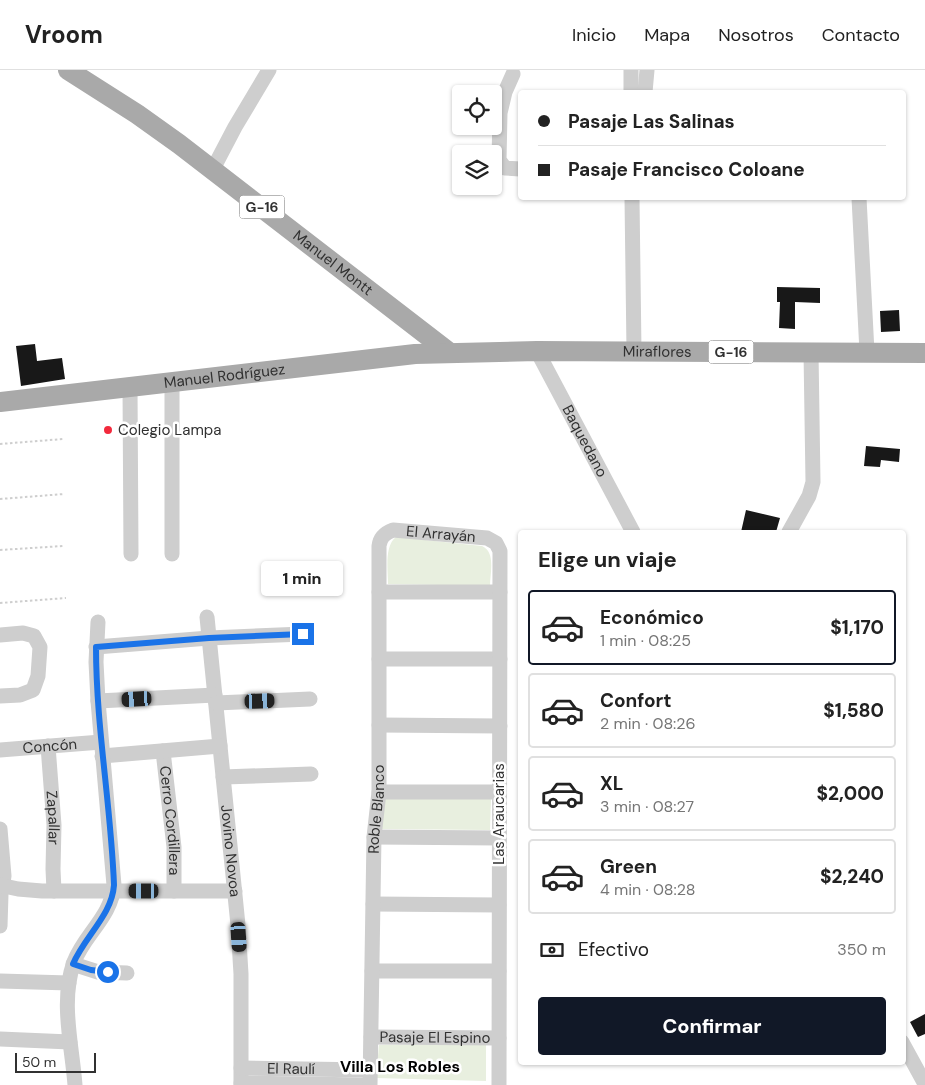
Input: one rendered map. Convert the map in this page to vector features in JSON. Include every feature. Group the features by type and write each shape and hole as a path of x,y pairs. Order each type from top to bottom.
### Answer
{"main road":[{"name":"Manuel Montt","path":"68,70 137,114 213,169 450,353"},
{"name":"Miraflores","path":"450,353 925,353"},
{"name":"Manuel Rodríguez","path":"0,402 385,357 450,353"}],"street":[{"path":"213,169 235,127 269,70"},
{"path":"631,70 631,90"},
{"path":"645,90 647,70"},
{"path":"513,74 505,92 500,113 499,160 505,168 518,169"},
{"path":"632,200 634,352"},
{"path":"859,200 867,352"},
{"name":"Baquedano","path":"538,352 632,530"},
{"path":"790,530 809,496 813,482 812,352"},
{"path":"172,382 172,554"},
{"path":"130,387 131,554"},
{"name":"El Arrayán","path":"384,534 398,530 487,538 496,543"},
{"name":"Roble Blanco","path":"371,1077 374,837 378,792 379,546 384,534"},
{"name":"Las Araucarias","path":"496,543 500,555 498,1085"},
{"path":"379,592 500,592"},
{"name":"Jovino Novoa","path":"207,617 240,950 241,1084"},
{"path":"75,1085 68,1015 69,983 73,964 82,945 107,910 114,891 98,701 96,647 98,622"},
{"path":"0,635 23,633 34,636 40,647 38,676 33,690 20,695 0,696"},
{"path":"96,647 209,638 303,634"},
{"path":"379,659 500,659"},
{"path":"98,701 310,699"},
{"path":"379,725 500,726"},
{"name":"Concón","path":"0,750 48,746 163,751 220,746"},
{"name":"Zapallar","path":"48,746 54,824 54,891"},
{"name":"Cerro Cordillera","path":"163,751 174,847 174,892"},
{"path":"223,777 311,774"},
{"path":"378,792 500,792"},
{"path":"0,829 4,876 1,886 0,926"},
{"path":"374,837 499,838"},
{"path":"1,886 30,891 235,892"},
{"path":"373,904 499,905"},
{"path":"73,964 98,972 127,973"},
{"path":"372,971 499,971"},
{"path":"0,981 69,983"},
{"name":"Pasaje El Espino","path":"371,1037 499,1038"},
{"path":"0,1039 70,1042"},
{"path":"906,1049 925,1084"},
{"name":"El Raulí","path":"241,1068 371,1077"},
{"name":"El Raulí","path":"241,1084 364,1085"}],"path":[{"path":"0,444 63,440"},
{"path":"0,499 64,494"},
{"path":"0,550 63,546"},
{"path":"0,603 66,598"}],"green space":[{"path":"396,537 482,546 491,558 490,586 388,584 388,552 392,541"},
{"path":"385,797 491,798 490,830 381,829"},
{"path":"486,1044 486,1081 376,1078 379,1045"}],"building":[{"path":"777,287 820,288 820,303 795,302 795,329 779,328 780,302 777,302"},
{"path":"899,310 900,331 881,332 880,311"},
{"path":"35,344 37,361 62,358 65,379 21,386 16,346"},
{"path":"866,446 900,449 899,462 881,460 880,467 864,466"},
{"path":"746,510 780,518 777,530 741,530"},
{"path":"925,1014 925,1034 918,1037 910,1022"}],"place":[{"name":"Colegio Lampa","path":"108,430"}],"district":[{"name":"Villa Los Robles","path":"400,1066"}],"route":[{"path":"108,972 98,972 73,964 82,945 107,910 114,891 102,756 96,647 209,638 303,634"}]}
